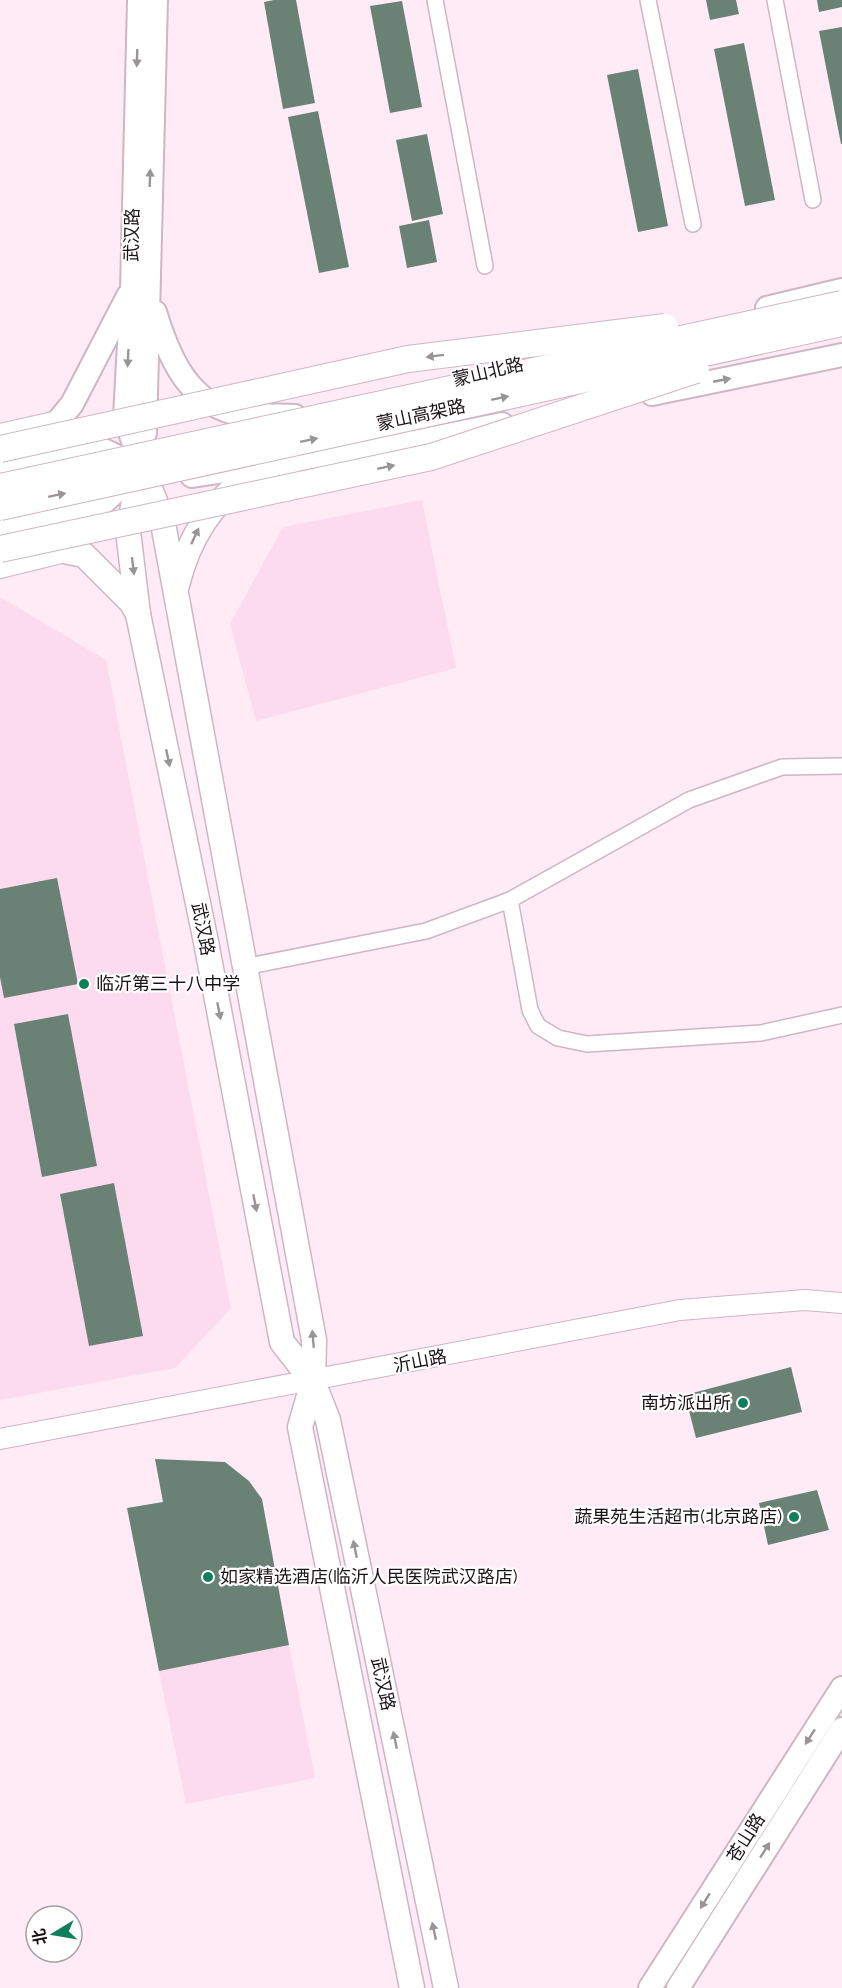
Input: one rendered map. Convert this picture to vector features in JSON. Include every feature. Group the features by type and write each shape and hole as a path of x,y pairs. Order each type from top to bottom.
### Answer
{"highway":[{"path":"2,458 408,359 836,310"},
{"path":"0,549 431,457 836,310"},
{"name":"蒙山高架路","path":"0,487 836,310"},
{"name":"蒙山高架路","path":"0,507 836,310"}],"main road":[{"name":"武汉路","path":"139,0 140,288"},
{"name":"武汉路","path":"156,0 140,288 125,416 141,467 162,518 314,1340 313,1382 300,1427 412,1988"},
{"path":"140,288 165,345 193,392 226,411 295,416"},
{"path":"2,458 58,421 72,405 140,288"},
{"name":"蒙山北路","path":"0,532 100,506 141,467 181,441 295,416 836,310"},
{"path":"2,458 94,446 141,467 186,477 423,440 842,355"},
{"path":"175,591 182,564 202,521 230,492 255,475 294,460"},
{"name":"武汉路","path":"141,467 128,531 138,614 206,942 282,1342 313,1382 328,1420 446,1988"},
{"path":"0,539 84,555 132,603 138,614"},
{"name":"苍山路","path":"650,1988 842,1688"},
{"name":"苍山路","path":"678,1988 842,1729"}],"street":[{"path":"435,0 485,266"},
{"path":"648,0 693,224"},
{"path":"775,0 813,200"},
{"path":"0,434 58,421"},
{"path":"0,568 70,551"},
{"path":"244,967 426,931 510,900 689,800 782,767 842,766"},
{"path":"510,900 530,1010 538,1026 558,1038 587,1044 761,1033 842,1015"},
{"name":"沂山路","path":"0,1439 313,1382 680,1310 805,1300 842,1303"}],"shaded area":[{"path":"422,500 456,668 256,721 230,624 283,527"},
{"name":"临沂第三十八中学","path":"0,597 106,660 231,1308 175,1368 0,1400"},
{"path":"289,1645 315,1778 186,1804 159,1671"}],"building":[{"path":"296,0 315,103 283,109 264,2"},
{"path":"706,0 736,0 739,14 710,20"},
{"path":"817,0 842,0 842,7 819,12"},
{"path":"402,1 422,107 390,113 370,6"},
{"path":"842,27 842,144 841,144 819,31"},
{"path":"744,43 775,200 745,206 714,49"},
{"path":"638,69 668,226 638,232 607,75"},
{"path":"318,111 349,267 319,273 288,117"},
{"path":"427,134 443,214 412,221 396,140"},
{"path":"429,220 437,262 407,268 399,226"},
{"path":"57,878 78,984 4,998 0,977 0,889"},
{"path":"68,1014 97,1166 42,1177 14,1024"},
{"path":"114,1183 143,1336 89,1346 60,1194"},
{"name":"南坊派出所","path":"791,1367 802,1412 696,1438 685,1395"},
{"name":"如家精选酒店(临沂人民医院武汉路店)","path":"155,1459 225,1462 249,1481 262,1499 289,1645 159,1671 127,1508 163,1502"},
{"name":"蔬果苑生活超市(北京路店)","path":"817,1490 829,1530 768,1545 759,1503"}],"place":[{"name":"临沂第三十八中学","path":"84,984"},
{"name":"南坊派出所","path":"743,1403"},
{"name":"蔬果苑生活超市(北京路店)","path":"794,1517"},
{"name":"如家精选酒店(临沂人民医院武汉路店)","path":"208,1577"}]}
